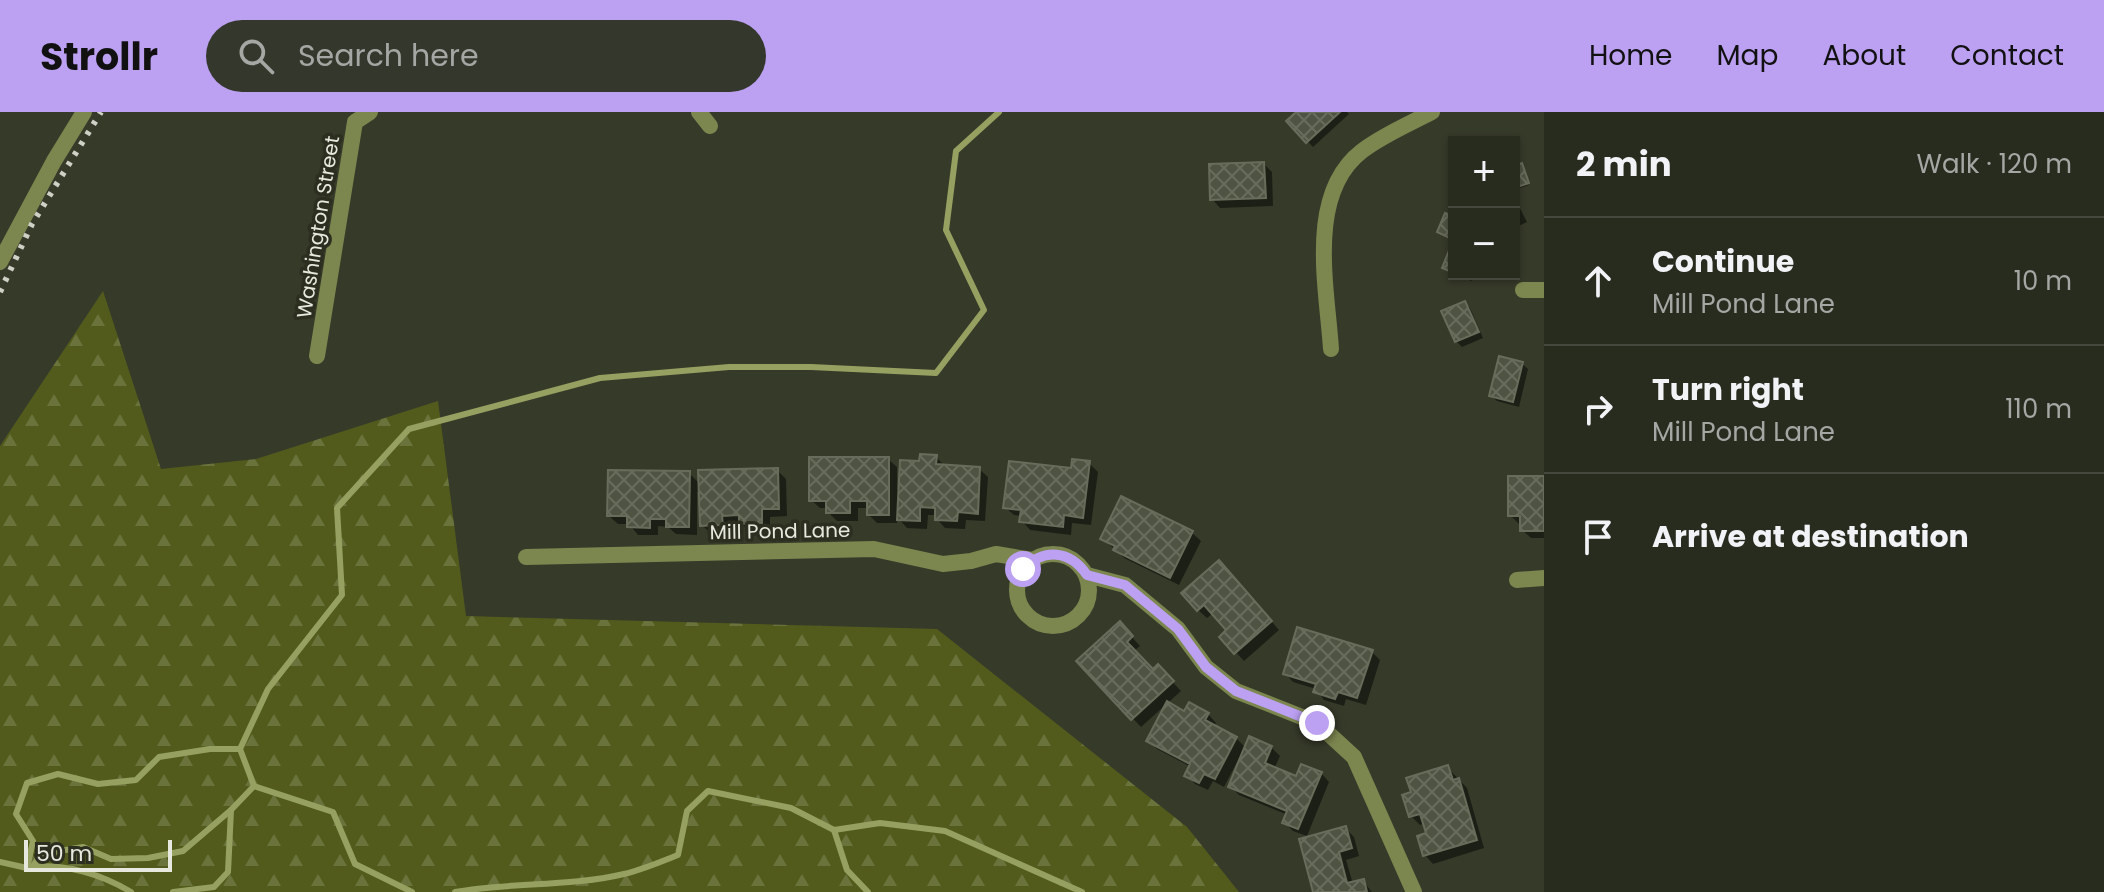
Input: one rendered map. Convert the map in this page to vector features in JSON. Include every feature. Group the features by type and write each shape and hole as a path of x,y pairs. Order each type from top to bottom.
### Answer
{"street":[{"path":"0,262 84,112"},
{"name":"Washington Street","path":"317,356 355,122 370,112"},
{"path":"1331,349 1325,240 1331,191 1339,175 1362,151 1432,112"},
{"path":"1523,290 1544,290"},
{"name":"Mill Pond Lane","path":"526,557 874,549 943,564 996,554 1032,560 1052,553 1063,555 1081,566 1087,575 1125,585 1178,629 1206,667 1236,691 1317,723 1354,757 1414,892"},
{"path":"1032,560 1018,580 1019,603 1034,621 1044,625 1068,624 1085,609 1090,586 1087,575"},
{"path":"1517,580 1544,578"}],"green space":[{"path":"103,291 161,469 256,459 438,401 466,616 937,629 1187,827 1239,892 0,892 0,446"}],"building":[{"path":"1296,112 1340,112 1306,143 1286,121"},
{"path":"1264,162 1266,198 1210,200 1209,164"},
{"path":"1520,164 1529,183 1520,186"},
{"path":"1445,213 1448,214 1448,237 1437,232"},
{"path":"1448,253 1448,270 1442,268"},
{"path":"1465,301 1479,332 1455,342 1441,311"},
{"path":"1499,356 1523,362 1513,402 1489,396"},
{"path":"920,454 937,455 936,464 980,467 978,514 958,512 957,521 935,520 935,508 920,507 920,521 897,520 900,460 919,461"},
{"path":"809,457 889,457 889,515 867,515 867,501 850,501 850,513 826,513 826,501 809,501"},
{"path":"1072,459 1090,461 1083,518 1064,515 1063,527 1019,522 1021,510 1003,508 1009,461 1071,468"},
{"path":"778,468 779,509 762,509 762,523 739,524 739,515 722,516 723,525 700,526 698,470"},
{"path":"608,470 690,471 689,527 666,527 666,519 650,519 650,528 627,527 627,516 607,516"},
{"path":"1508,476 1544,476 1544,531 1520,531 1520,516 1508,516"},
{"path":"1121,496 1193,531 1170,578 1113,550 1115,546 1100,539"},
{"path":"1219,560 1272,621 1234,654 1219,637 1226,630 1204,605 1197,611 1181,593"},
{"path":"1120,621 1133,636 1127,642 1153,669 1158,664 1174,681 1131,720 1076,661"},
{"path":"1297,627 1373,650 1357,698 1338,692 1335,699 1313,692 1316,684 1283,674"},
{"path":"1167,701 1184,711 1189,702 1209,713 1205,720 1237,737 1215,779 1204,774 1199,783 1184,776 1190,764 1146,741"},
{"path":"1249,736 1272,746 1265,763 1296,776 1301,764 1322,772 1298,829 1282,823 1287,811 1228,787"},
{"path":"1448,765 1453,780 1459,778 1477,840 1423,856 1417,836 1426,833 1420,814 1409,817 1402,795 1411,792 1406,778"},
{"path":"1346,826 1352,848 1339,852 1347,883 1364,879 1367,892 1313,892 1299,839"}],"waterway":[{"path":"240,749 268,689 342,595 337,508 409,429 600,378 729,367 936,373 984,310 946,230 956,151 999,112"},
{"path":"0,862 27,868 33,841 16,814 27,783 58,774 98,784 136,780 159,757 210,749 240,749 254,786 333,812 355,864 412,892"},
{"path":"173,892 214,887 228,872 231,810 254,786"},
{"path":"455,892 603,878 638,870 678,855 687,811 708,791 791,808 834,830 880,823 945,831 1082,892"},
{"path":"33,866 48,853 83,847 111,859 148,858 183,851 231,810"},
{"path":"834,830 847,870 868,892"},
{"path":"32,867 57,867 83,872 131,892"}],"railway":[{"path":"0,292 32,224 101,112"}],"route":[{"path":"1023,569 1041,555 1052,553 1072,559 1087,575 1125,585 1178,629 1206,667 1236,691 1317,723"}]}
